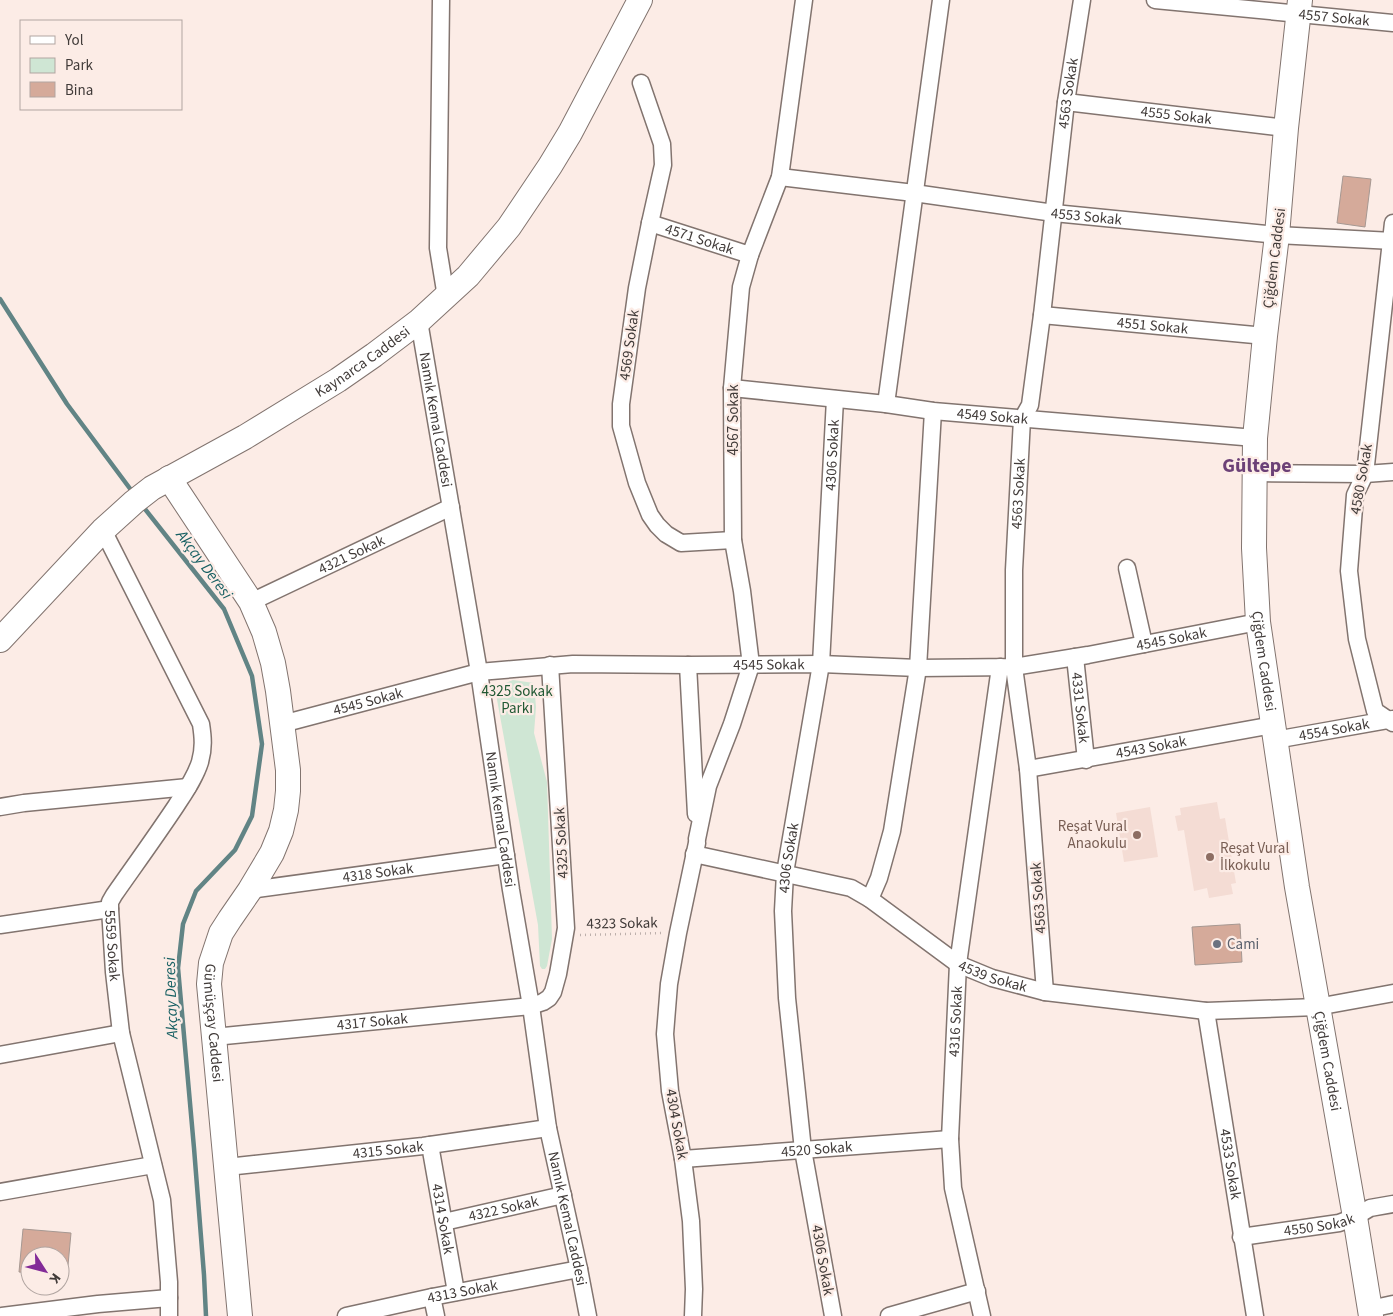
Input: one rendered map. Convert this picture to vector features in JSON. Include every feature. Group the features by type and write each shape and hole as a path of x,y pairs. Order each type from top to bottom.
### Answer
{"street":[{"path":"441,0 438,248 446,297"},
{"name":"Kaynarca Caddesi","path":"0,640 103,530 140,497 169,478 246,437 338,380 418,321 468,276 509,227 536,188 570,133 640,0"},
{"name":"4567 Sokak","path":"696,846 708,786 732,724 751,664 742,591 733,540 732,388 740,287 750,255 780,177 804,0"},
{"path":"886,404 942,0"},
{"name":"4563 Sokak","path":"1045,992 1028,769 1007,667 1022,419 1030,405 1066,102 1082,0"},
{"name":"4557 Sokak","path":"1155,0 1299,7 1393,23"},
{"name":"Çiğdem Caddesi","path":"1299,7 1255,438 1254,548 1258,622 1297,887 1371,1312"},
{"name":"4569 Sokak","path":"641,83 664,154 637,288 621,404 621,426 637,483 650,515 657,525 666,534 681,543 733,540"},
{"name":"4555 Sokak","path":"1066,102 1286,128"},
{"name":"4553 Sokak","path":"780,177 1054,212 1277,235 1392,241"},
{"name":"4571 Sokak","path":"650,223 750,255"},
{"name":"4580 Sokak","path":"1392,721 1375,711 1357,639 1349,571 1356,495 1365,474 1393,223"},
{"name":"4551 Sokak","path":"1042,315 1264,336"},
{"name":"Namık Kemal Caddesi","path":"418,321 479,672 548,1128 588,1316"},
{"name":"4549 Sokak","path":"732,388 835,398 933,411 1255,438"},
{"name":"4306 Sokak","path":"833,1316 803,1150 787,998 784,911 785,873 821,664 835,398"},
{"path":"870,899 879,878 892,831 918,668 933,411"},
{"path":"1254,473 1365,474 1393,472"},
{"name":"Gümüşçay Caddesi","path":"169,478 251,602 264,632 272,662 288,770 286,810 281,832 272,853 221,933 211,963 209,984 240,1316"},
{"name":"4321 Sokak","path":"251,602 451,506"},
{"name":"5559 Sokak","path":"103,530 201,724 203,737 200,763 188,787 110,902 114,972 121,1033 162,1200 169,1282 169,1316"},
{"path":"1127,568 1144,644"},
{"name":"4545 Sokak","path":"282,724 479,672 573,664 688,666 821,664 918,668 1007,667 1075,657 1258,622"},
{"name":"4331 Sokak","path":"1075,657 1086,760"},
{"name":"4325 Sokak","path":"531,1006 543,1002 553,992 566,928 550,665"},
{"path":"688,666 696,846"},
{"name":"4316 Sokak","path":"982,1316 953,1188 950,1139 958,964 1007,667"},
{"name":"4554 Sokak","path":"1274,733 1392,721"},
{"name":"4543 Sokak","path":"1028,769 1274,733"},
{"path":"0,807 188,787"},
{"name":"4539 Sokak","path":"696,846 785,873 851,888 870,899 958,964 992,978 1045,992 1206,1011 1317,1007 1393,993"},
{"name":"4304 Sokak","path":"693,1316 694,1289 691,1221 683,1159 670,1091 665,1034 669,984 696,846"},
{"name":"4318 Sokak","path":"250,890 506,855"},
{"path":"0,925 110,909"},
{"name":"4317 Sokak","path":"214,1037 531,1006"},
{"name":"4533 Sokak","path":"1206,1011 1255,1316"},
{"path":"0,1055 121,1033"},
{"name":"4315 Sokak","path":"227,1167 430,1145 548,1128"},
{"name":"4520 Sokak","path":"683,1159 950,1139"},
{"name":"4314 Sokak","path":"430,1145 456,1292"},
{"path":"0,1192 153,1165"},
{"name":"4322 Sokak","path":"444,1222 563,1195"},
{"name":"4550 Sokak","path":"1242,1237 1339,1223 1355,1217 1370,1208 1393,1204"},
{"name":"4313 Sokak","path":"356,1315 456,1292 579,1269"},
{"path":"889,1316 977,1291"},
{"path":"432,1297 436,1316"},
{"path":"2,1316 100,1310 169,1298"},
{"path":"1371,1312 1393,1304"}],"path":[{"name":"4323 Sokak","path":"565,935 678,933"}],"shaded area":[{"name":"Reşat Vural İlkokulu","path":"1217,802 1220,819 1225,818 1236,883 1231,884 1233,894 1209,898 1207,888 1194,891 1184,830 1178,831 1175,816 1181,815 1180,808"},
{"name":"Reşat Vural Anaokulu","path":"1150,807 1158,857 1124,862 1116,813"}],"green space":[{"name":"4325 Sokak Parkı","path":"513,680 534,683 536,707 534,733 547,782 552,939 545,969 542,969 540,966 538,925 496,694 497,689 503,684"}],"building":[{"path":"1343,176 1371,179 1365,227 1337,223"},
{"name":"Cami","path":"1240,924 1242,962 1195,965 1192,927"},
{"path":"23,1229 71,1233 70,1246 21,1246"}],"waterway":[{"name":"Akçay Deresi","path":"0,299 67,404 134,494"},
{"name":"Akçay Deresi","path":"141,504 224,609 252,676 262,744 252,816 235,850 196,891 183,924 178,968 194,1148 206,1316"}],"place":[{"name":"Reşat Vural Anaokulu","path":"1137,835"},
{"name":"Reşat Vural İlkokulu","path":"1210,857"},
{"name":"Cami","path":"1217,944"}],"district":[{"name":"Gültepe","path":"1257,465"}]}
